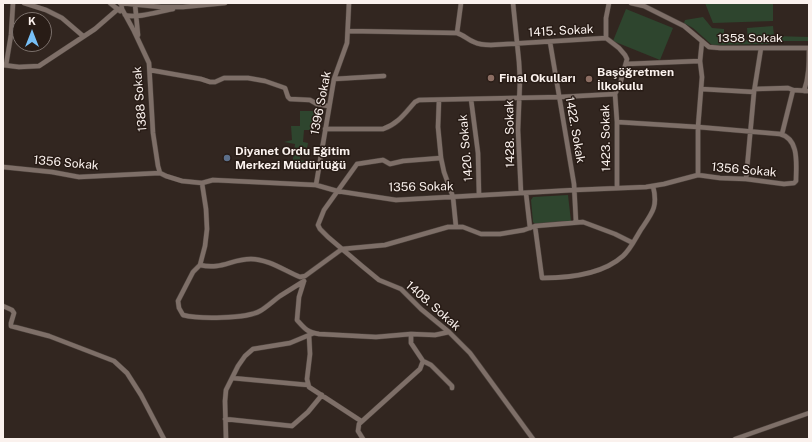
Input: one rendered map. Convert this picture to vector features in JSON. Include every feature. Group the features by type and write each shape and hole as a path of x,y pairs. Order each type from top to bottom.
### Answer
{"street":[{"path":"14,3 11,36 4,65 19,67 38,66 95,29 118,9"},
{"path":"24,3 46,10 62,18 83,36"},
{"path":"110,3 127,16 136,16 183,6"},
{"path":"121,3 161,7 225,3"},
{"name":"1388 Sokak","path":"121,3 122,9 139,41 150,70 150,96 153,133 160,174"},
{"name":"1396 Sokak","path":"316,185 328,106 334,79 347,43 348,3"},
{"path":"348,31 457,33 460,3"},
{"name":"1428. Sokak","path":"513,3 518,43 520,80 518,98 518,130 524,193 530,228"},
{"path":"609,3 606,18 606,38 619,48 625,55 627,59 626,64 700,61"},
{"name":"1358 Sokak","path":"631,3 644,4 684,26 709,47 809,48"},
{"path":"135,4 139,41"},
{"name":"1415. Sokak","path":"457,33 463,35 472,42 491,45 606,38"},
{"path":"698,175 698,128 702,77 700,61 702,41"},
{"name":"1422. Sokak","path":"550,42 574,184 576,222"},
{"path":"746,179 754,90 761,48"},
{"path":"701,90 754,90 788,88 807,91 809,48"},
{"name":"1423. Sokak","path":"617,188 617,122 615,94 626,64"},
{"path":"150,70 210,82 215,82 224,78 266,81 285,88 290,99 310,100 317,104 328,106"},
{"path":"334,79 384,76"},
{"path":"617,122 782,134 793,90"},
{"path":"325,129 383,128 396,123 415,102 419,100 560,98 615,94"},
{"name":"1420. Sokak","path":"471,99 478,153 479,195"},
{"path":"439,100 438,127 441,158 444,172 453,197 456,226"},
{"name":"1356 Sokak","path":"3,167 52,172 79,177 160,174 174,179 202,183 213,180 316,185 337,191 396,200 653,186 698,175 784,184 794,183 796,181 795,149 790,139 782,134"},
{"name":"1408. Sokak","path":"441,158 403,161 390,164 383,160 357,164 324,210 318,225 328,237 379,280 401,289 421,309 449,332 470,353 533,439"},
{"path":"202,183 207,229 205,246 200,265 193,272 178,301 179,308 183,315 192,318 243,316 259,312 305,279 342,249 385,245 448,227 463,227 481,234 500,234 535,226 576,222 590,224 633,243"},
{"path":"535,226 542,278 595,272 624,256 633,243 655,209 656,201 653,186"},
{"path":"200,265 213,267 238,260 263,260 305,279"},
{"path":"305,279 299,297 297,320 312,334"},
{"path":"3,306 12,310 14,313 11,326 49,336 114,361 128,373 164,439"},
{"path":"226,439 226,390 238,366 253,349 290,343 312,334 376,337 411,334 435,335 449,332"},
{"path":"308,385 307,379 312,334"},
{"path":"411,334 411,343 423,361 431,365 452,386 452,388"},
{"path":"363,439 358,431 361,421 420,369 423,361"},
{"path":"232,378 308,385 361,421"},
{"path":"225,419 292,426 308,412 322,395"},
{"path":"735,439 809,413"}],"green space":[{"path":"705,3 773,3 773,21 713,23"},
{"path":"626,9 673,28 660,60 613,41"},
{"path":"703,17 712,28 724,29 724,41 748,40 747,28 773,26 774,36 809,37 809,41 771,41 770,44 712,45 693,28 684,23 685,20"},
{"path":"300,111 317,111 313,130 304,130 303,142 308,143 307,148 301,147 300,160 305,161 304,165 298,164 297,167 292,166 295,144 284,142 292,140 291,126 300,126"},
{"path":"568,195 571,221 535,224 533,222 531,200 533,197"}],"place":[{"name":"Final Okulları","path":"491,78"},
{"name":"Başöğretmen İlkokulu","path":"589,79"},
{"name":"Diyanet Ordu Eğitim Merkezi Müdürlüğü","path":"227,158"}]}
